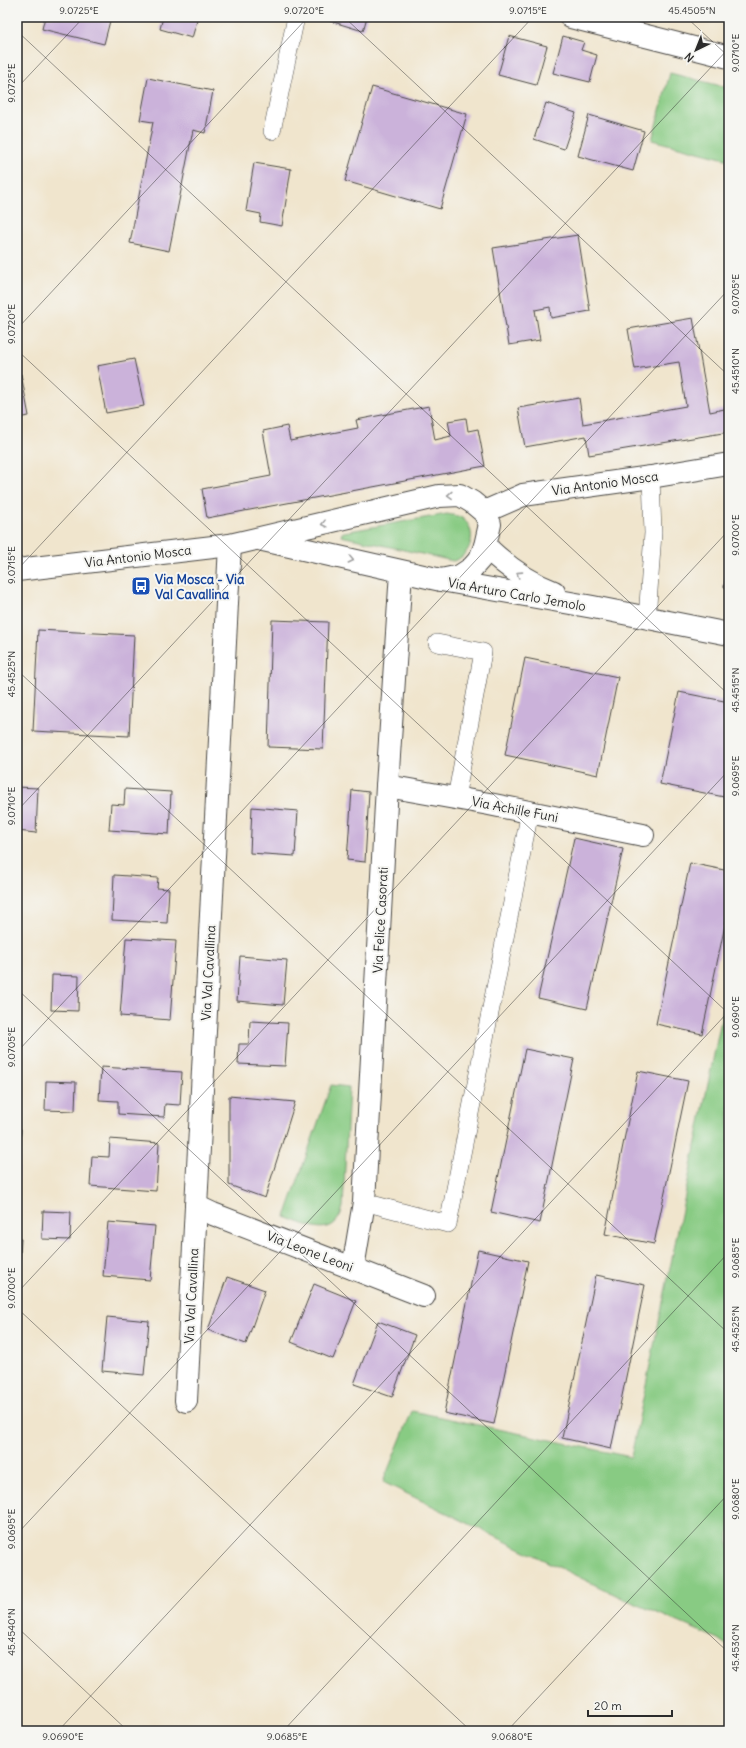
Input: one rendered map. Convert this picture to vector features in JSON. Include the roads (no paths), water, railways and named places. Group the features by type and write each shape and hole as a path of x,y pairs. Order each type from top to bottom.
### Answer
{"street":[{"path":"571,17 729,57"},
{"name":"Via Antonio Mosca","path":"17,570 230,545 439,496 460,495 484,512 523,495 651,477 729,464"},
{"path":"441,580 460,576 472,568 480,559 485,546 490,524 484,512"},
{"name":"Via Arturo Carlo Jemolo","path":"258,539 401,572 593,606 729,634"},
{"name":"Via Val Cavallina","path":"186,1401 230,545"},
{"name":"Via Arturo Carlo Jemolo","path":"485,546 505,565 541,587 593,606"},
{"name":"Via Felice Casorati","path":"354,1268 364,1202 387,786 401,572"},
{"name":"Via Achille Funi","path":"387,786 530,812 643,835"},
{"name":"Via Leone Leoni","path":"196,1206 424,1296"}],"lane":[{"path":"272,131 296,17"},
{"path":"647,618 654,533 651,477"},
{"path":"437,644 483,652 456,798"},
{"path":"364,1202 448,1224 530,812"}],"place":[{"name":"Via Mosca - Via Val Cavallina","path":"141,586"}]}
